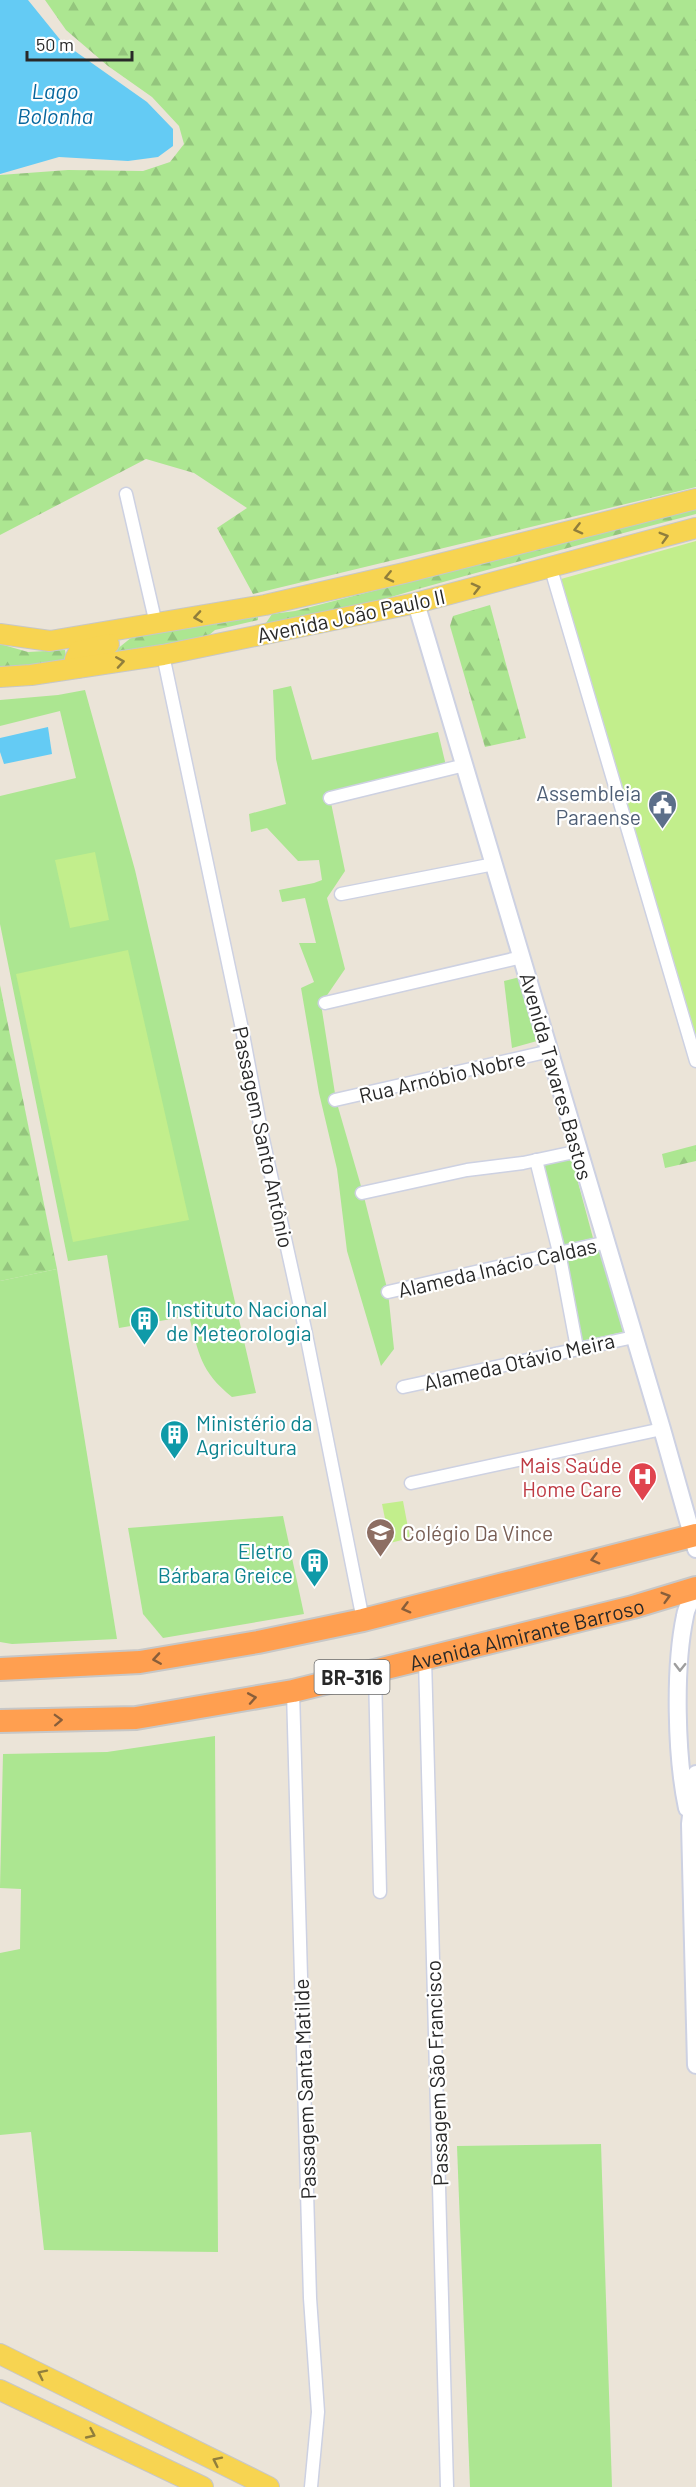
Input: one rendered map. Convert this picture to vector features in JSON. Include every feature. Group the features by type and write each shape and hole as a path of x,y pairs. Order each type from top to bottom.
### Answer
{"highway":[{"name":"BR-316","path":"0,1669 140,1662 258,1642 363,1620 695,1540"},
{"name":"Avenida Almirante Barroso","path":"0,1721 136,1718 293,1691 633,1607 696,1589"}],"main road":[{"name":"Avenida João Paulo II","path":"0,634 50,641 127,630 265,605 404,573 696,499"},
{"name":"Avenida João Paulo II","path":"0,677 163,655 416,603 551,569 696,528"},
{"name":"Avenida Tavares Bastos","path":"416,603 695,1540"},
{"path":"215,644 222,632 264,623 268,615 265,605"},
{"path":"77,668 75,659 79,651 121,641 127,634 127,630"},
{"path":"690,1824 682,1782 679,1710 680,1657 685,1614 696,1589"},
{"path":"696,1774 690,1824 696,2065"},
{"path":"0,2354 269,2487"},
{"path":"0,2390 203,2487"}],"street":[{"path":"126,494 156,624"},
{"path":"551,569 696,1061"},
{"name":"Passagem Santo Antônio","path":"163,655 261,1130 305,1329 363,1620"},
{"path":"330,798 465,765"},
{"path":"341,894 494,864"},
{"path":"325,1003 522,957"},
{"name":"Rua Arnóbio Nobre","path":"335,1100 550,1051"},
{"path":"362,1193 467,1170 579,1151"},
{"path":"536,1160 559,1252 577,1348"},
{"name":"Alameda Inácio Caldas","path":"388,1292 607,1242"},
{"name":"Alameda Otávio Meira","path":"403,1387 634,1337"},
{"path":"411,1483 662,1429"},
{"name":"Passagem São Francisco","path":"425,1658 447,2487"},
{"path":"375,1671 380,1892"},
{"name":"Passagem Santa Matilde","path":"293,1691 309,2298 318,2412 310,2487"}],"green space":[{"path":"45,0 696,0 696,487 253,594 217,528 247,508 194,473 146,459 0,535 0,175 68,170 143,171 170,162 184,144 179,126 152,97 108,66 66,30"},
{"path":"696,508 696,514 343,611 304,620 266,623 272,614 295,611"},
{"name":"Assembleia Paraense","path":"696,541 696,1059 554,581"},
{"path":"490,605 526,738 485,747 450,626 453,616"},
{"path":"258,613 258,620 215,630 202,641 81,663 116,650 132,637"},
{"path":"0,644 28,652 65,650 67,664 0,669"},
{"path":"291,686 312,760 438,732 447,770 330,798 345,871 327,898 345,969 321,1004 336,1100 388,1292 394,1349 381,1366 347,1251 337,1169 319,1093 301,988 314,982 299,943 316,943 305,898 282,902 279,890 322,880 319,860 298,861 267,828 251,832 249,814 286,804 276,759 273,690"},
{"path":"85,690 135,870 256,1393 232,1397 213,1379 202,1361 189,1316 119,1328 107,1255 68,1261 0,924 0,796 76,778 60,711 0,726 0,700 58,695"},
{"path":"95,852 109,920 70,928 55,860"},
{"path":"128,950 189,1220 73,1242 16,974"},
{"path":"520,977 537,1041 512,1048 504,981"},
{"path":"0,985 57,1269 0,1281"},
{"path":"696,1145 696,1161 665,1168 662,1154"},
{"path":"572,1160 593,1238 559,1246 542,1163"},
{"path":"601,1250 623,1332 581,1341 562,1259"},
{"path":"57,1269 117,1639 12,1644 0,1642 0,1281"},
{"path":"403,1501 410,1538 390,1543 382,1504"},
{"path":"283,1516 304,1614 163,1638 143,1614 128,1528"},
{"path":"215,1736 218,2252 44,2250 31,2132 0,2135 0,1953 20,1949 21,1889 0,1888 3,1754 107,1752"},
{"path":"601,2144 612,2487 470,2487 457,2146"}],"water":[{"name":"Lago Bolonha","path":"0,0 28,0 62,42 147,102 173,129 173,146 158,157 128,161 59,157 0,174"},
{"path":"48,727 52,754 4,764 0,752 0,738"}],"place":[{"name":"Assembleia Paraense","path":"662,830"},
{"name":"Instituto Nacional de Meteorologia","path":"145,1346"},
{"name":"Ministério da Agricultura","path":"175,1460"},
{"name":"Mais Saúde Home Care","path":"643,1502"},
{"name":"Colégio Da Vince","path":"381,1558"},
{"name":"Eletro Bárbara Greice","path":"314,1588"}]}
